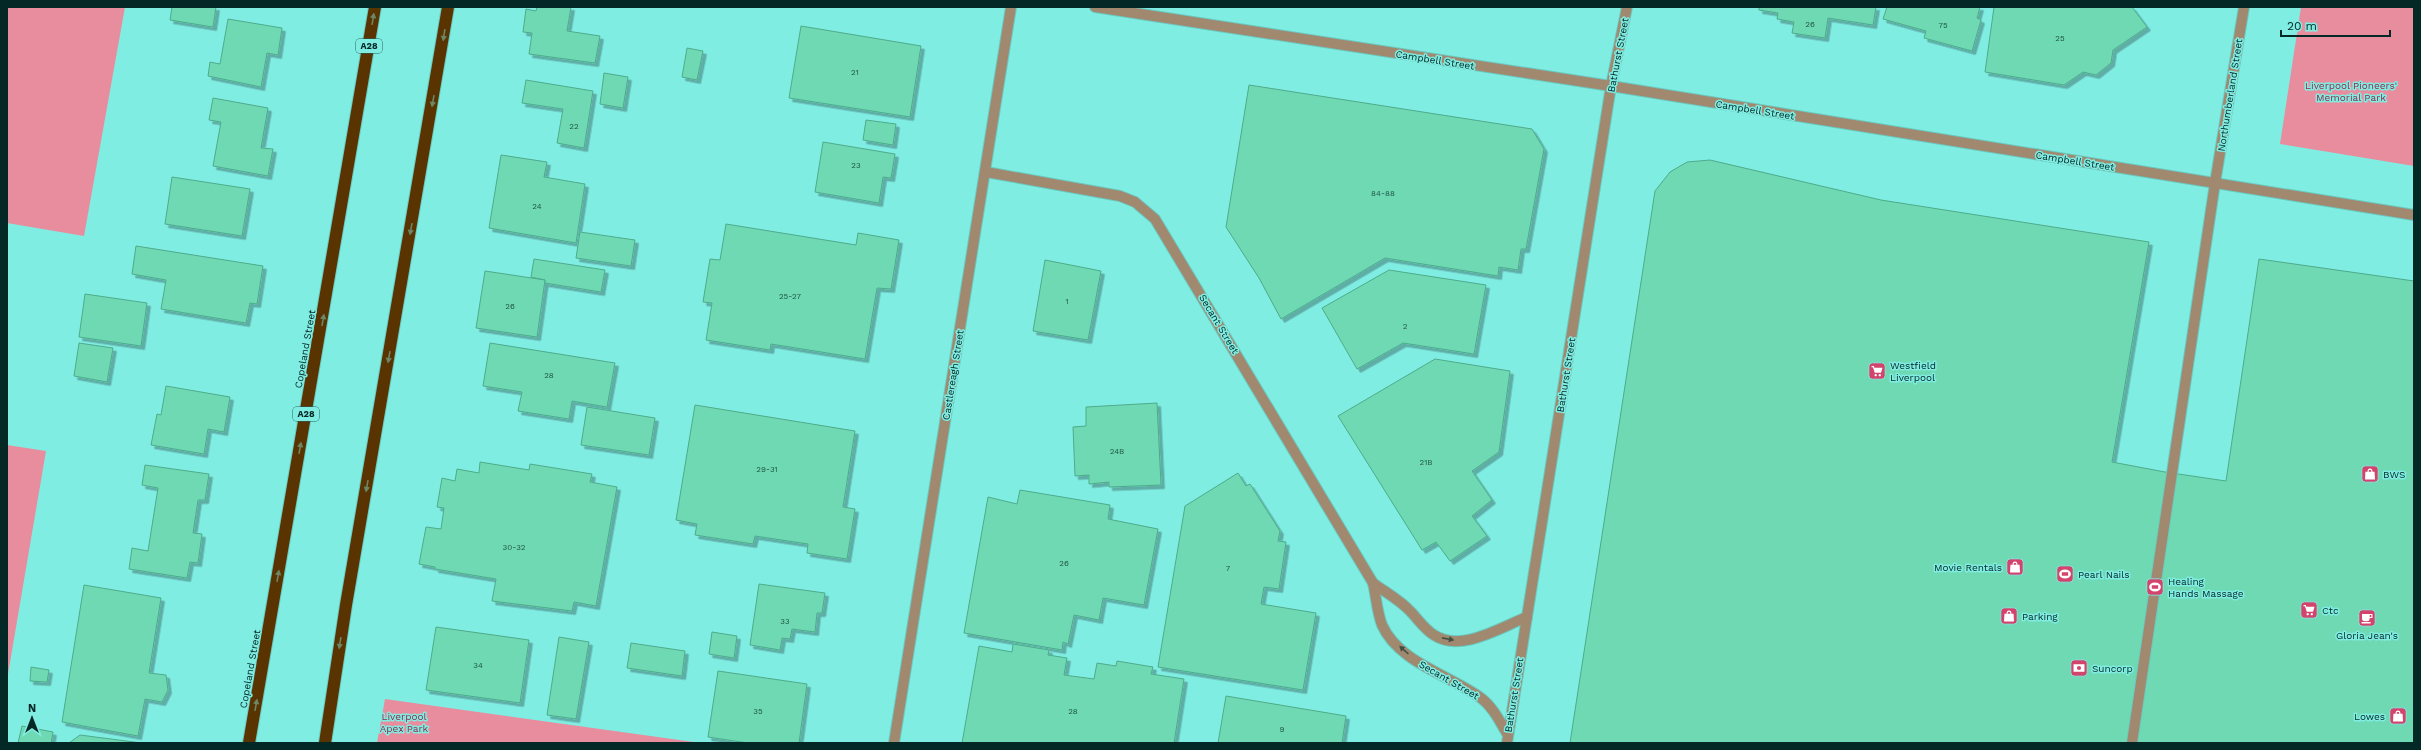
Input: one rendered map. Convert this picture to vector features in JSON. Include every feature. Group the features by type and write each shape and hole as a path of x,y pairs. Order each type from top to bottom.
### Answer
{"highway":[{"name":"Copeland Street","path":"249,743 375,7"},
{"path":"325,743 347,597 448,7"}],"street":[{"name":"Castlereagh Street","path":"894,743 986,172 1011,7"},
{"name":"Campbell Street","path":"1095,7 1611,86 2414,216"},
{"name":"Bathurst Street","path":"1507,739 1611,86 1627,7"},
{"name":"Northumberland Street","path":"2132,743 2215,183 2244,7"},
{"name":"Secant Street","path":"986,172 1120,196 1135,202 1155,218 1373,583 1382,625 1395,642 1417,662 1482,699 1493,710 1507,739"},
{"name":"Secant Street","path":"1373,583 1409,610 1434,636 1447,640 1461,641 1477,637 1527,617"}],"green space":[{"path":"7,7 125,7 84,236 7,223"},
{"name":"Liverpool Pioneers' Memorial Park","path":"2301,7 2414,7 2414,166 2280,144"},
{"path":"7,445 46,451 7,680"},
{"name":"Liverpool Apex Park","path":"385,699 701,743 377,743"}],"building":[{"path":"172,7 216,7 213,27 170,20"},
{"path":"537,7 571,7 567,31 600,36 595,63 529,54 532,33 523,32 526,9 536,11"},
{"path":"1759,7 1876,7 1873,25 1828,18 1825,38 1792,33 1794,22 1777,19 1778,13 1759,10"},
{"path":"1887,7 1980,7 1977,18 1981,20 1972,51 1924,38 1926,31 1883,19"},
{"path":"1994,7 2132,7 2147,27 2113,50 2111,63 2096,75 2083,72 2064,85 1985,72"},
{"path":"228,19 282,28 278,55 267,53 261,87 208,76 210,62 220,64"},
{"path":"801,26 921,46 910,117 789,98"},
{"path":"687,48 703,51 697,80 682,77"},
{"path":"604,73 628,77 623,108 600,104"},
{"path":"526,80 593,91 584,148 557,143 563,109 522,103"},
{"path":"1249,85 1532,129 1544,149 1526,249 1521,249 1518,270 1499,267 1498,276 1385,258 1281,319 1259,278 1226,227"},
{"path":"213,98 268,108 261,148 273,149 268,176 213,166 221,122 209,120"},
{"path":"866,120 896,124 893,145 863,140"},
{"path":"823,142 895,154 891,178 883,177 879,203 815,192"},
{"path":"501,155 547,162 544,177 585,184 576,243 489,228"},
{"name":"Westfield Liverpool","path":"1710,160 1881,200 2149,242 2112,462 2165,472 2226,481 2259,259 2414,281 2414,743 1570,743 1655,191 1670,172 1687,162"},
{"path":"172,177 250,189 242,236 165,224"},
{"path":"726,224 856,245 858,233 899,240 891,289 877,288 865,359 771,344 770,350 706,340 712,303 703,302 710,259 720,260"},
{"path":"580,232 635,240 631,266 576,258"},
{"path":"136,246 263,266 257,304 250,303 246,323 161,309 166,280 132,274"},
{"path":"534,259 605,270 601,292 545,283 545,280 531,277"},
{"path":"1045,260 1101,271 1088,340 1033,331"},
{"path":"1389,270 1486,285 1474,354 1403,343 1357,369 1322,308"},
{"path":"485,271 545,280 537,337 476,328"},
{"path":"85,294 147,303 141,346 79,337"},
{"path":"79,343 113,348 107,382 74,376"},
{"path":"490,343 615,363 607,407 572,401 569,419 518,411 522,392 483,386"},
{"path":"1435,359 1510,371 1499,452 1472,471 1492,500 1472,516 1487,536 1450,561 1436,542 1422,550 1338,416"},
{"path":"166,386 230,397 224,432 208,429 204,454 151,445 157,414 161,415"},
{"path":"1157,403 1161,485 1109,487 1109,482 1089,484 1089,475 1075,476 1073,427 1086,426 1086,407"},
{"path":"695,405 855,431 843,507 855,509 847,559 807,553 808,544 755,536 753,544 695,535 697,524 676,520"},
{"path":"587,407 655,418 649,455 581,445"},
{"path":"480,462 529,470 530,464 592,474 590,482 617,487 596,606 574,602 572,611 492,601 496,579 435,569 435,567 419,564 426,527 441,529 444,508 437,507 442,478 455,481 457,469 479,473"},
{"path":"145,465 209,474 205,500 198,500 193,533 202,534 198,563 190,562 187,578 129,569 132,548 148,551 158,488 142,485"},
{"path":"1238,473 1246,486 1250,484 1280,531 1278,541 1286,542 1279,589 1264,587 1261,604 1316,613 1303,690 1158,667 1185,506"},
{"path":"1020,490 1110,505 1108,519 1158,529 1144,605 1103,598 1099,620 1074,615 1068,644 1063,642 1062,650 964,633 988,497 1017,504"},
{"path":"759,584 825,593 822,613 817,613 815,632 792,629 790,639 782,638 780,650 750,645"},
{"path":"84,585 161,598 149,673 166,675 168,690 162,702 145,699 138,736 62,722"},
{"path":"436,627 529,640 520,703 426,690"},
{"path":"712,632 737,636 734,658 709,654"},
{"path":"559,637 589,642 576,719 547,715"},
{"path":"631,643 685,651 682,676 627,668"},
{"path":"1013,644 1049,650 1048,655 1067,658 1064,675 1094,679 1097,663 1116,666 1117,661 1153,667 1151,674 1184,679 1174,743 962,743 979,646 1012,652"},
{"path":"31,667 49,670 47,682 30,681"},
{"path":"718,671 807,684 799,743 748,743 708,737"},
{"path":"1226,696 1346,716 1342,743 1218,743"},
{"path":"22,726 53,732 51,743 18,743"},
{"path":"80,735 142,743 69,743"}],"place":[{"name":"Westfield Liverpool","path":"1877,371"},
{"name":"BWS","path":"2370,474"},
{"name":"Movie Rentals","path":"2015,567"},
{"name":"Pearl Nails","path":"2065,574"},
{"name":"Healing Hands Massage","path":"2155,587"},
{"name":"Ctc","path":"2309,610"},
{"name":"Parking","path":"2009,616"},
{"name":"Gloria Jean's","path":"2367,618"},
{"name":"Suncorp","path":"2079,668"},
{"name":"Lowes","path":"2398,716"}]}
